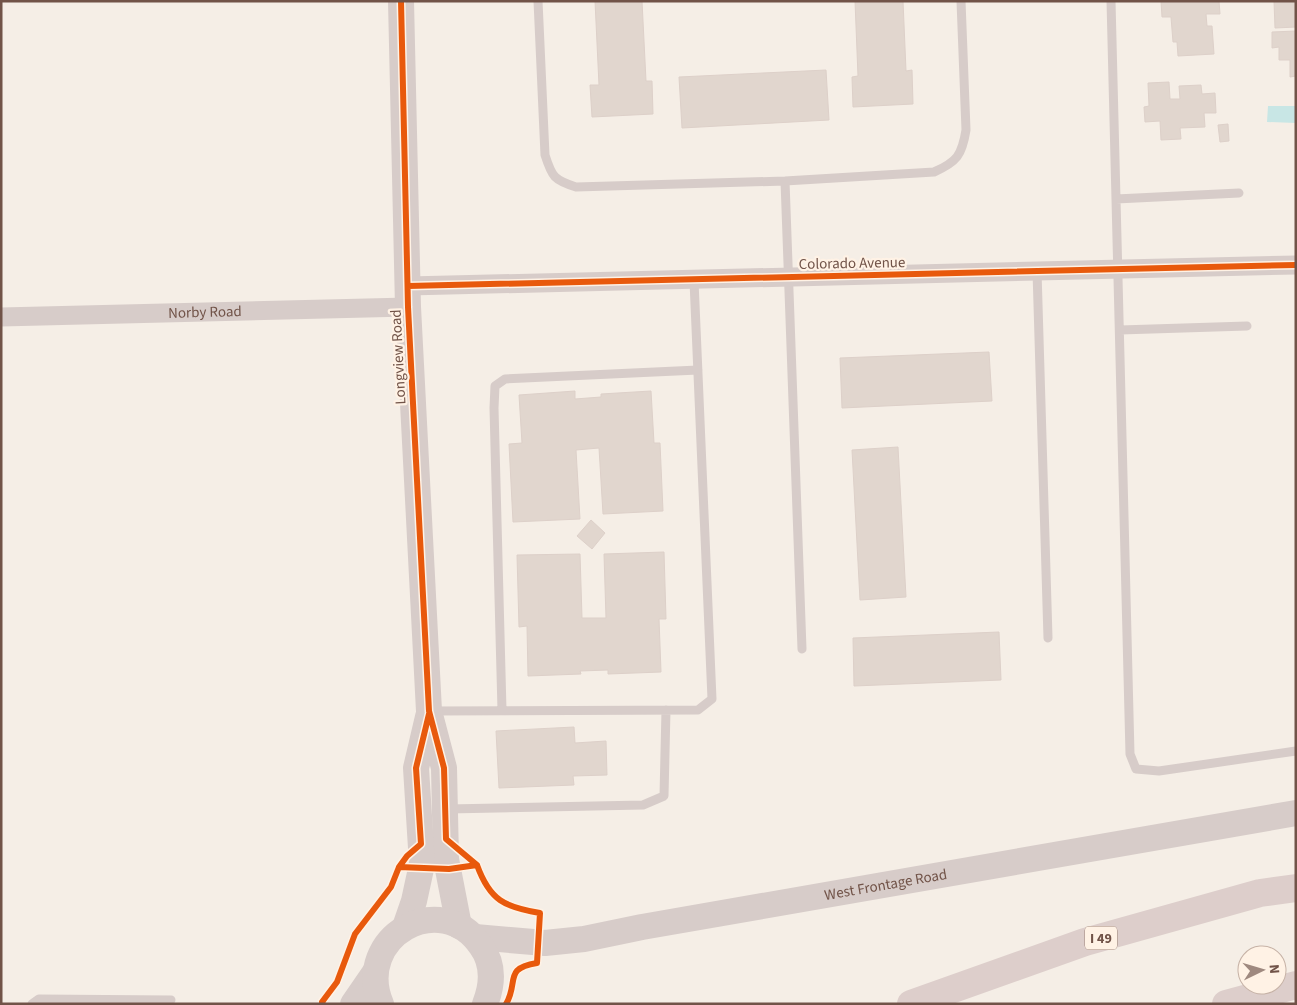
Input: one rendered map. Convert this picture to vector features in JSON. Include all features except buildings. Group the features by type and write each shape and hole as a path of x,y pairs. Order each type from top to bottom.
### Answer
{"highway":[{"name":"I 49","path":"912,1004 1085,942 1260,894 1296,888"},
{"path":"1226,1004 1296,985"}],"main road":[{"name":"Longview Road","path":"401,1 408,296 430,711 444,768 446,860 467,931 486,952 491,971 490,991 485,1004"},
{"name":"Longview Road","path":"405,927 414,901 422,864 416,768 430,711"},
{"name":"West Frontage Road","path":"405,927 423,920 442,920 467,931 544,943 584,939 642,926 1296,813"},
{"path":"381,1004 376,991 375,972 380,954 390,938 405,927"},
{"path":"353,1004 375,972"}],"street":[{"name":"Colorado Avenue","path":"408,296 790,277 1296,266"},
{"name":"Norby Road","path":"1,317 408,296"}],"lane":[{"path":"538,1 545,155 552,176 562,183 576,187 785,181 934,172 950,165 962,150 966,130 961,1"},
{"path":"1111,1 1130,754 1136,769 1159,771 1296,751"},
{"path":"785,181 790,277 802,649"},
{"path":"1116,199 1239,193"},
{"path":"1037,271 1048,638"},
{"path":"430,711 698,710 712,699 694,281"},
{"path":"1120,330 1247,326"},
{"path":"502,710 495,386 505,379 698,370"},
{"path":"445,808 643,805 664,796 666,710"},
{"path":"32,1004 39,999 172,1000"}],"water":[{"path":"1268,106 1296,106 1296,123 1267,122"}],"cycle path":[{"path":"401,1 408,307 429,711 444,768 446,839 477,865"},
{"path":"408,286 1296,265"},
{"path":"399,867 407,856 421,844 416,768 429,714"},
{"path":"323,1004 322,1002 337,982 355,934 391,887 399,867 449,869 477,865 487,887 500,900 517,908 540,913 537,963 526,965 516,973 506,1004"}]}
